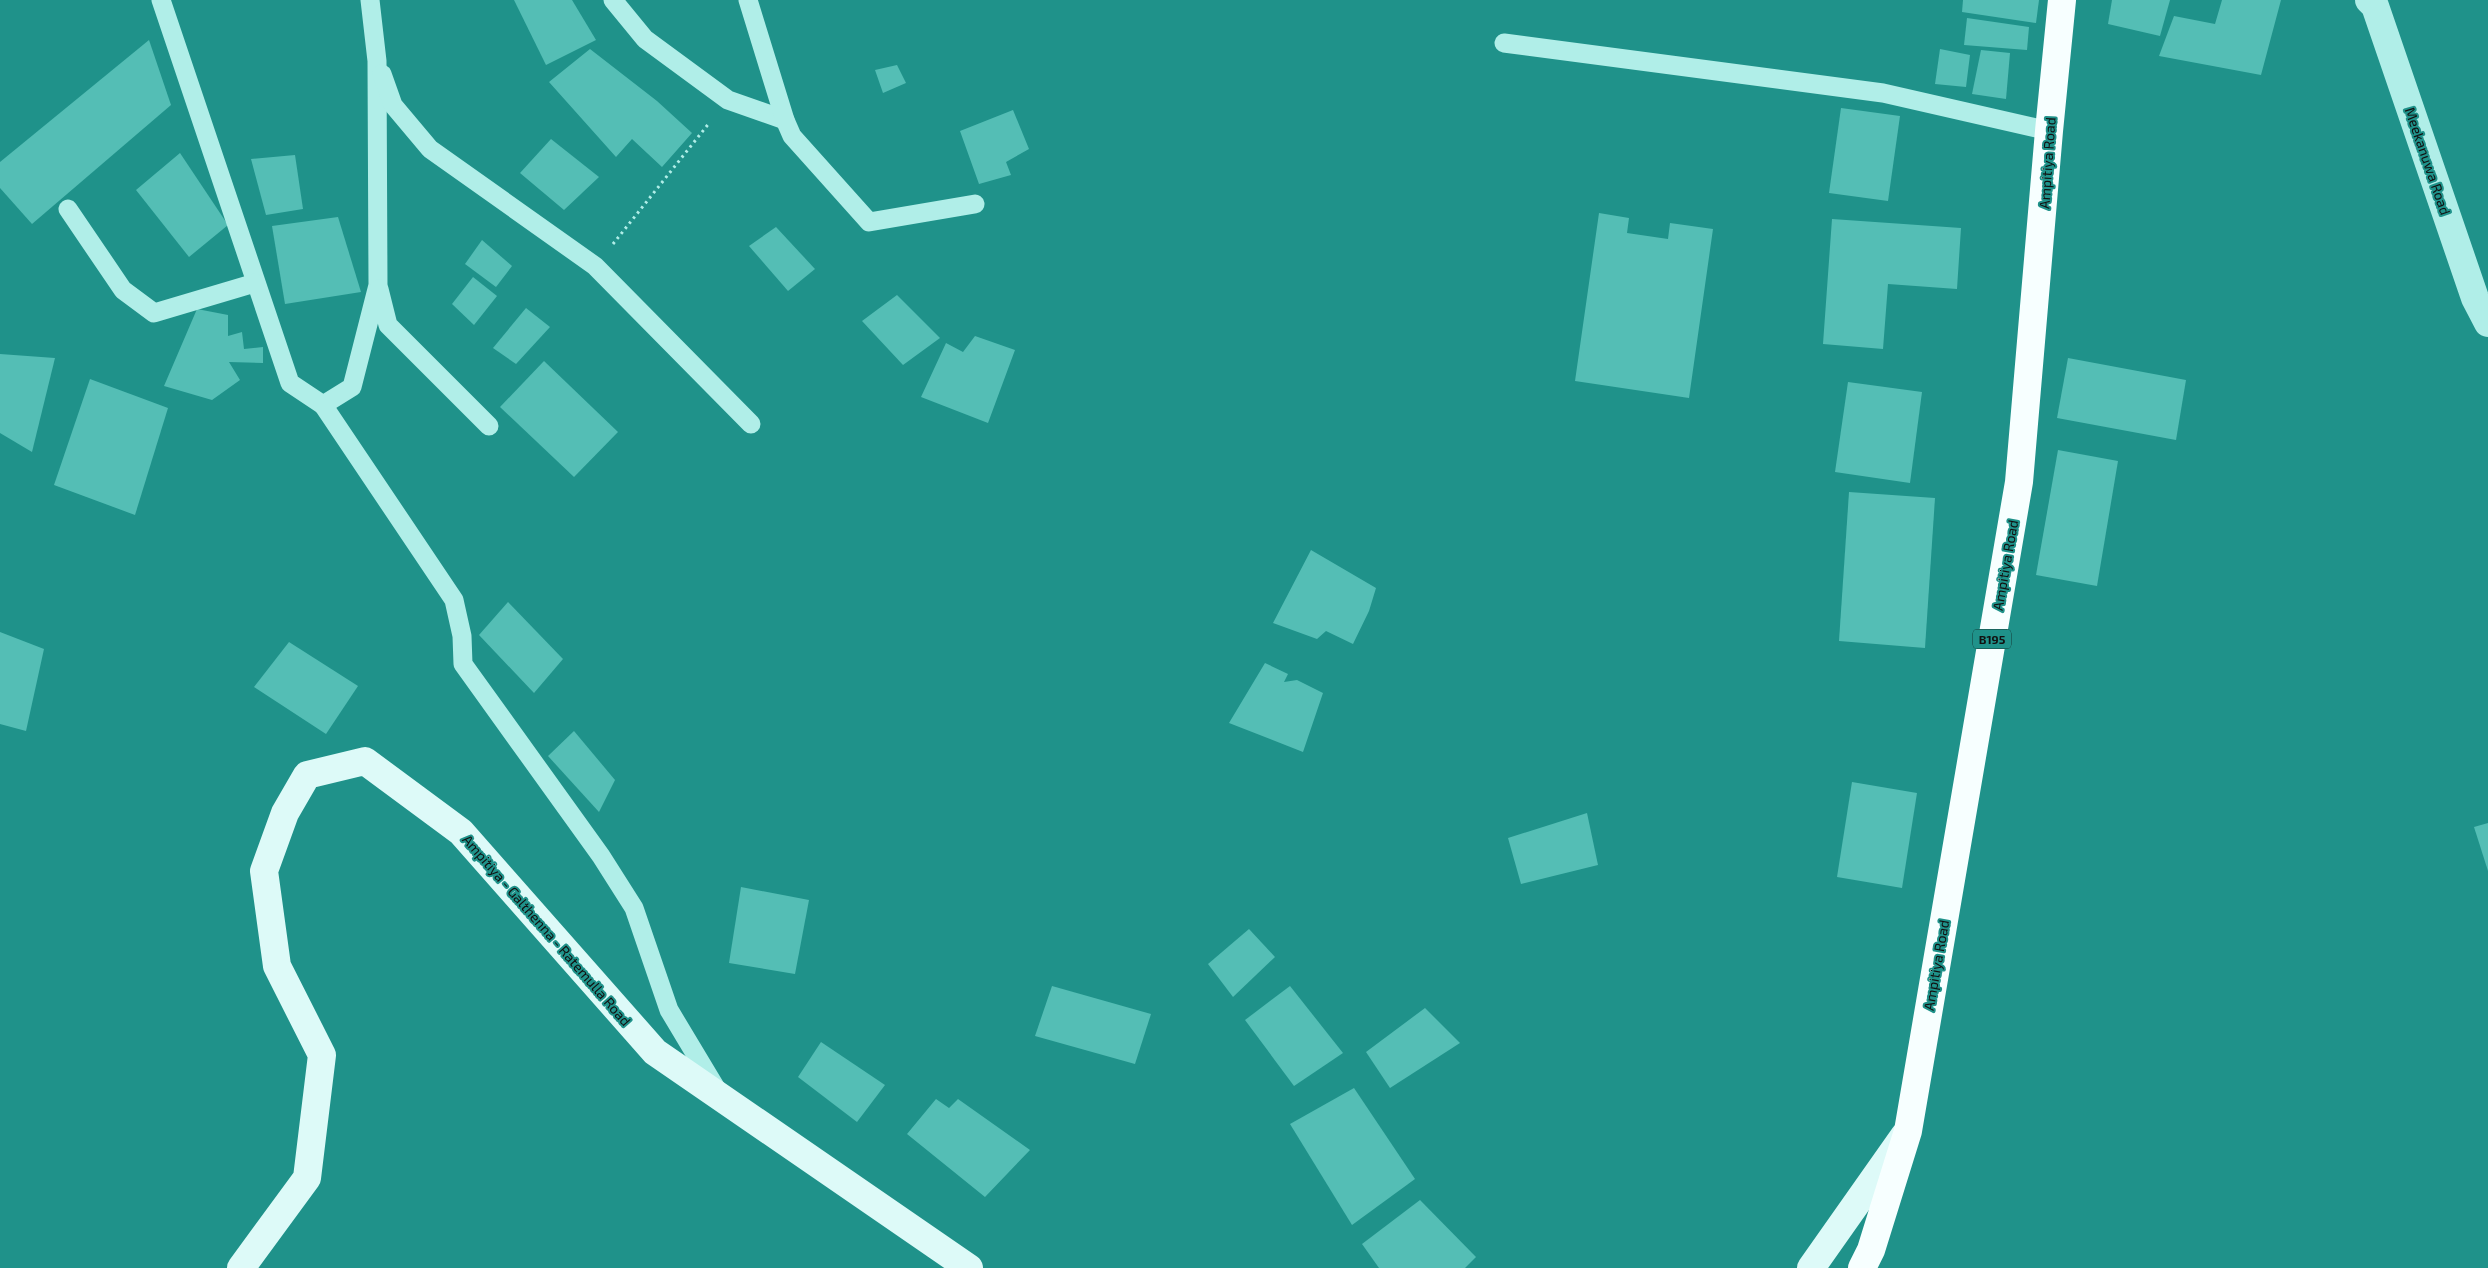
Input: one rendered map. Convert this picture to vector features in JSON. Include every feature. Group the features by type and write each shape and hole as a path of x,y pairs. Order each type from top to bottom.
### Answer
{"main road":[{"name":"Ampitiya Road","path":"1862,1268 1871,1250 1908,1131 2019,482 2048,131 2062,0"}],"street":[{"name":"Meekanuwa Road","path":"2369,0 2374,6 2475,298 2488,323"},
{"name":"Ampitiya - Galthenna - Ratemulla Road","path":"241,1268 307,1178 322,1055 277,966 264,870 285,813 307,775 364,762 461,832 655,1052 969,1268"},
{"path":"1811,1268 1908,1131"}],"lane":[{"path":"161,0 254,283 290,383 323,405 454,600 462,636 463,664 601,856 634,908 669,1010 721,1097"},
{"path":"370,0 377,61 378,285 388,325 489,426"},
{"path":"613,0 645,39 728,100 785,120"},
{"path":"748,0 785,120 792,136 869,222 975,204"},
{"path":"1504,43 1883,93 2048,131"},
{"path":"377,61 393,105 430,149 595,266 751,424"},
{"path":"68,209 123,290 154,313 254,283"},
{"path":"323,405 352,387 378,285"}],"path":[{"path":"595,266 728,100"}],"building":[{"path":"514,0 572,0 596,40 546,65"},
{"path":"1963,0 2039,0 2036,23 1962,12"},
{"path":"2112,0 2170,0 2160,36 2108,24"},
{"path":"2222,0 2281,0 2261,75 2159,56 2174,16 2215,24"},
{"path":"1967,18 2029,27 2027,50 1964,45"},
{"path":"149,40 171,105 32,224 0,188 0,162"},
{"path":"590,49 657,101 692,133 662,167 632,139 616,157 549,82"},
{"path":"1940,49 1970,55 1966,87 1935,84"},
{"path":"1981,50 2010,53 2006,99 1972,94"},
{"path":"897,65 906,83 883,93 875,70"},
{"path":"1841,108 1900,116 1888,201 1829,193"},
{"path":"1013,110 1029,149 1006,162 1011,175 979,184 960,131"},
{"path":"551,139 599,177 564,210 520,173"},
{"path":"180,153 228,225 189,257 136,190"},
{"path":"295,155 303,209 266,215 251,159"},
{"path":"1599,213 1629,218 1627,233 1668,239 1670,223 1713,229 1689,398 1575,381"},
{"path":"338,217 361,292 285,304 272,226"},
{"path":"1832,219 1961,228 1957,289 1888,284 1883,349 1823,344"},
{"path":"776,227 815,269 788,291 749,246"},
{"path":"482,240 512,266 496,287 465,264"},
{"path":"473,277 497,296 474,325 452,304"},
{"path":"897,295 940,338 903,365 862,321"},
{"path":"526,308 550,327 516,364 493,348"},
{"path":"197,309 228,315 228,336 242,332 244,349 263,347 263,363 229,362 240,380 212,400 164,386"},
{"path":"975,336 1015,350 988,423 921,397 946,343 963,352"},
{"path":"0,354 55,358 32,452 0,433"},
{"path":"2068,358 2186,380 2176,440 2057,418"},
{"path":"544,361 618,432 574,477 500,407"},
{"path":"90,379 168,408 135,515 54,485"},
{"path":"1848,382 1922,392 1910,483 1835,472"},
{"path":"2058,450 2118,461 2097,586 2036,575"},
{"path":"1849,492 1935,498 1925,648 1839,641"},
{"path":"1311,550 1376,588 1369,611 1353,644 1326,631 1317,639 1273,623"},
{"path":"508,602 563,659 534,693 479,635"},
{"path":"0,632 44,649 26,731 0,724"},
{"path":"289,642 358,686 326,734 254,687"},
{"path":"1265,663 1288,674 1284,682 1297,680 1323,693 1303,752 1229,723"},
{"path":"574,731 615,780 599,812 548,756"},
{"path":"1852,782 1917,793 1902,888 1837,877"},
{"path":"1587,813 1598,865 1521,884 1508,838"},
{"path":"2488,823 2488,871 2474,827"},
{"path":"741,887 809,900 795,974 729,963"},
{"path":"1249,929 1275,957 1233,997 1208,964"},
{"path":"1052,986 1151,1014 1135,1064 1035,1036"},
{"path":"1290,986 1343,1053 1294,1086 1245,1020"},
{"path":"1425,1008 1460,1043 1390,1088 1366,1052"},
{"path":"821,1042 885,1085 857,1122 798,1077"},
{"path":"1354,1088 1415,1179 1352,1225 1290,1124"},
{"path":"936,1099 949,1108 958,1099 1030,1150 985,1197 907,1134"},
{"path":"1420,1200 1476,1257 1465,1268 1379,1268 1362,1244"}]}
